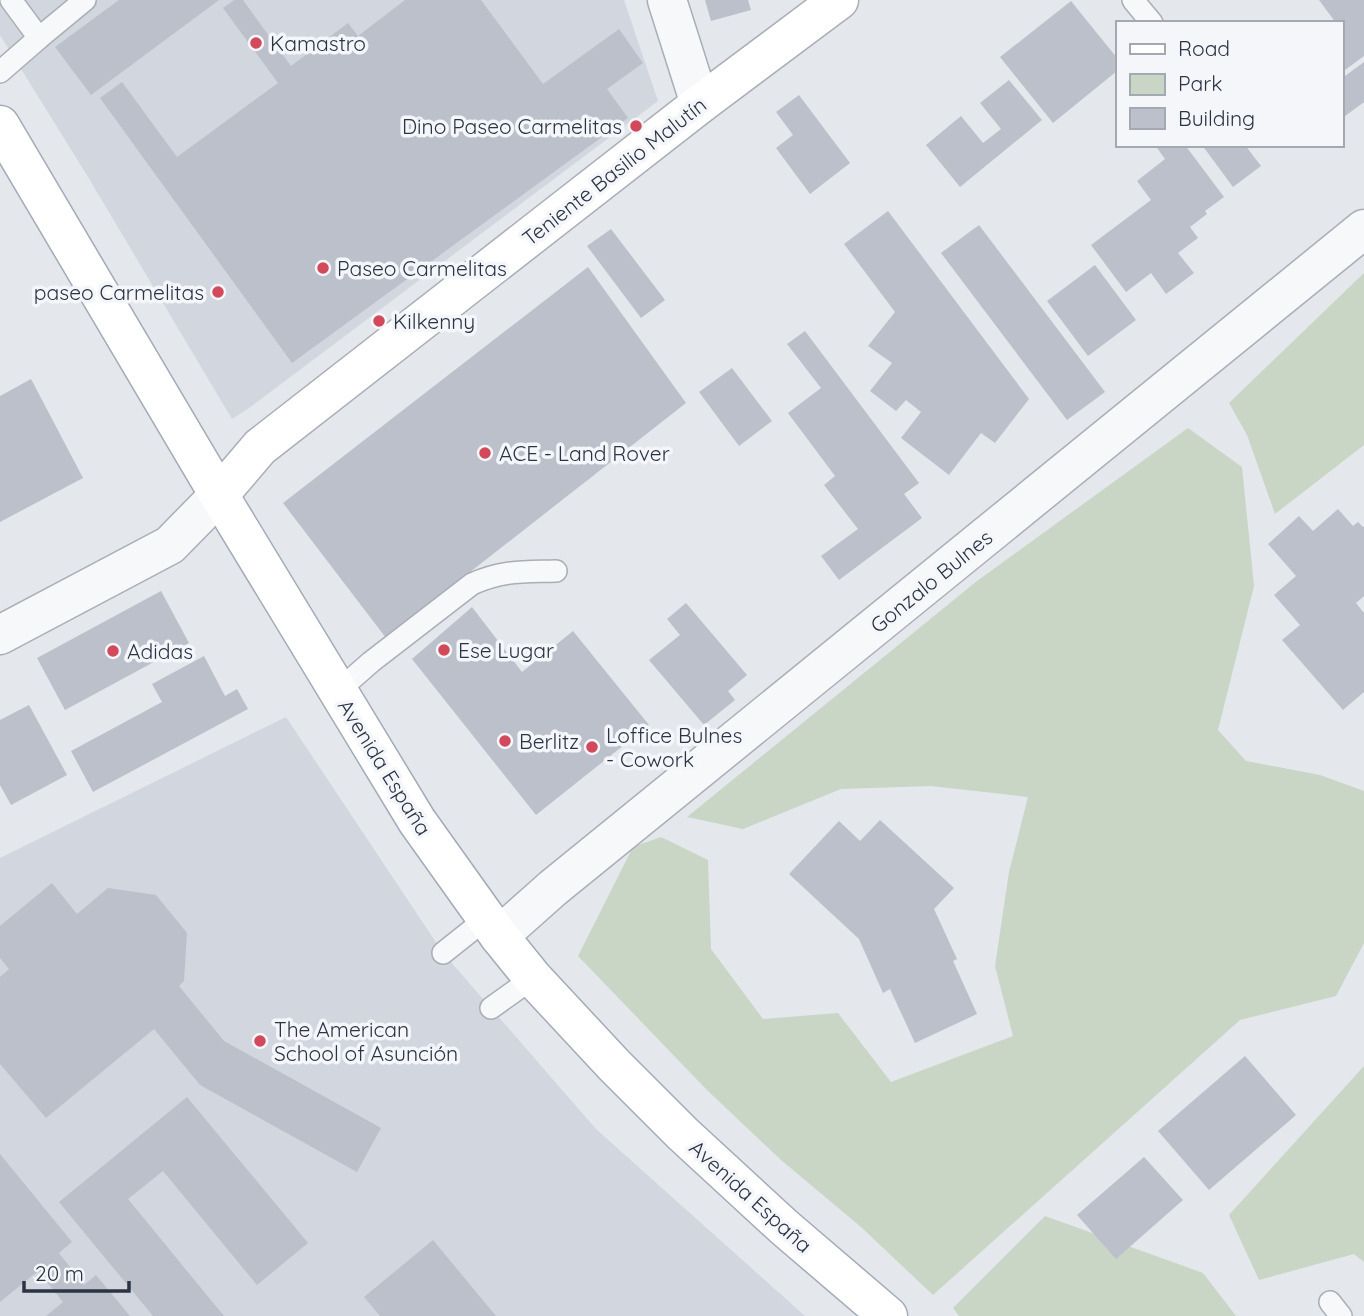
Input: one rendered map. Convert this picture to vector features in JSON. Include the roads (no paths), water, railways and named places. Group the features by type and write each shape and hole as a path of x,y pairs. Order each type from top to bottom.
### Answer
{"main road":[{"name":"Teniente Basilio Malutín","path":"219,495 260,447 700,104 839,0"},
{"name":"Avenida España","path":"0,125 219,495 417,821 493,927 533,978 683,1134 784,1227 888,1316"}],"street":[{"path":"667,0 700,104"},
{"name":"Gonzalo Bulnes","path":"493,927 552,888 1364,229"},
{"path":"0,635 170,545 219,495"}],"lane":[{"path":"11,0 39,38"},
{"path":"0,72 85,0"},
{"path":"338,691 472,584 491,575 556,571"},
{"path":"443,953 493,927"},
{"path":"491,1008 533,978"}],"place":[{"name":"Kamastro","path":"256,43"},
{"name":"Dino Paseo Carmelitas","path":"636,126"},
{"name":"Paseo Carmelitas","path":"323,268"},
{"name":"paseo Carmelitas","path":"218,292"},
{"name":"Kilkenny","path":"379,321"},
{"name":"ACE - Land Rover","path":"485,453"},
{"name":"Ese Lugar","path":"444,650"},
{"name":"Adidas","path":"113,651"},
{"name":"Berlitz","path":"505,741"},
{"name":"Loffice Bulnes - Cowork","path":"592,747"},
{"name":"The American School of Asunción","path":"260,1041"}]}
